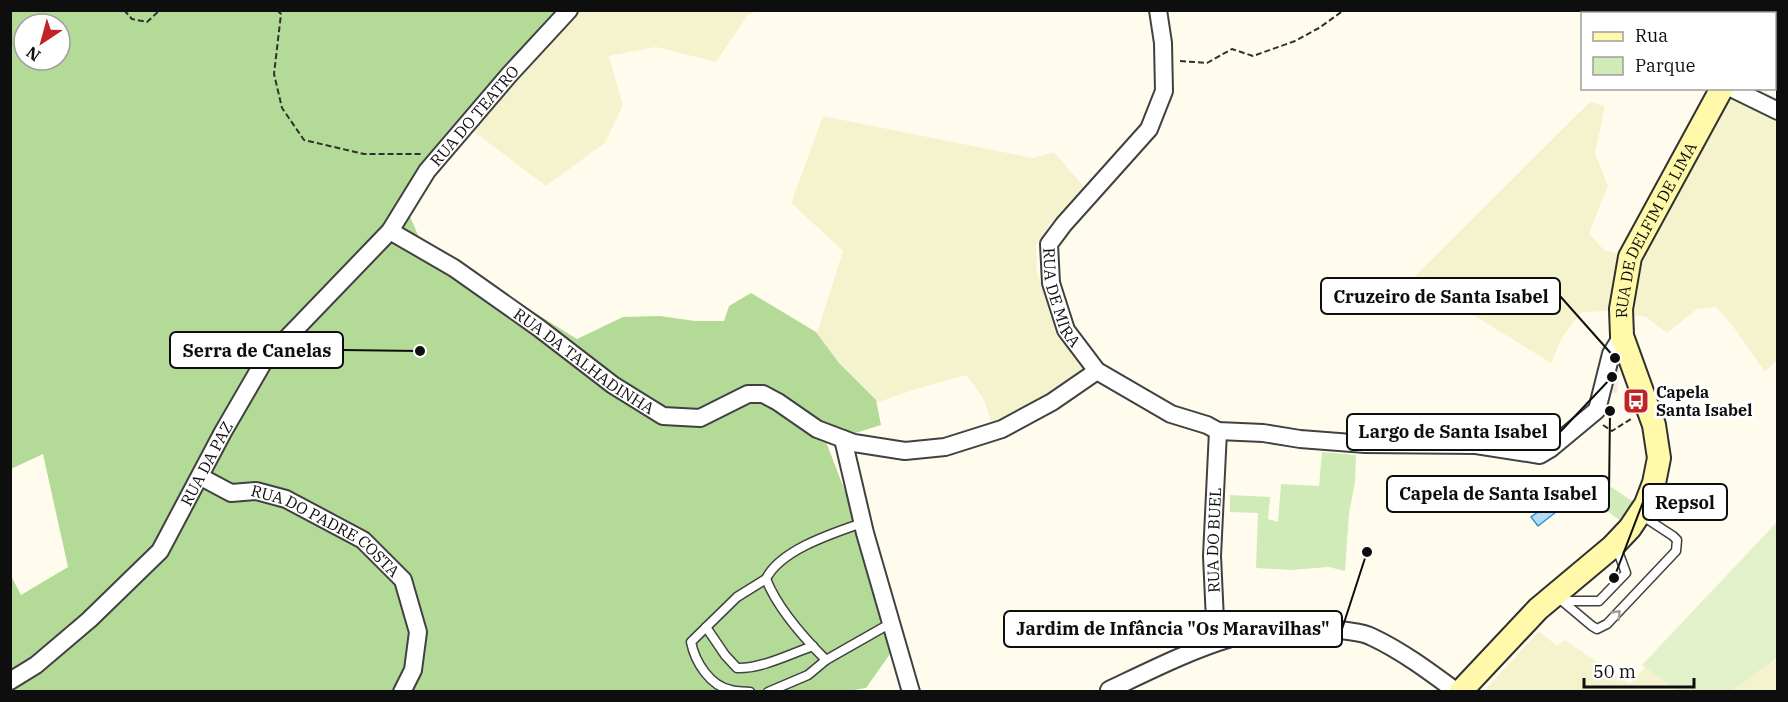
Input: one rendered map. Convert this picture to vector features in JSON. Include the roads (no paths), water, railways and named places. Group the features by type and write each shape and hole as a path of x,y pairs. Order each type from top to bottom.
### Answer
{"main road":[{"name":"RUA DE DELFIM DE LIMA","path":"1459,692 1538,609 1558,598 1615,544 1630,528 1646,504 1654,483 1659,458 1654,425 1622,336 1621,309 1630,257 1721,90"}],"street":[{"name":"RUA DO TEATRO","path":"390,231 427,171 509,75 569,10"},
{"name":"RUA DE MIRA","path":"1158,10 1164,59 1164,92 1149,129 1064,224 1049,244 1051,283 1066,330 1097,371 1172,414 1218,430 1365,444 1476,445 1540,455 1597,410 1611,354 1622,336"},
{"path":"1735,90 1778,111"},
{"name":"RUA DA TALHADINHA","path":"390,231 454,268 539,328 613,385 663,416 700,418 748,394 763,394 817,429 854,443 905,451 945,447 1002,429 1052,402 1097,371"},
{"name":"RUA DA PAZ","path":"10,681 45,658 160,551 223,432 263,363 390,231"},
{"name":"RUA DO BUEL","path":"1216,642 1212,556 1218,430"},
{"path":"843,439 862,524 911,692"},
{"name":"RUA DO PADRE COSTA","path":"201,477 231,494 256,491 286,499 363,540 403,580 418,632 413,670 402,692"},
{"path":"1109,690 1216,642 1268,629 1321,626 1370,635 1414,661 1459,692"}],"lane":[{"path":"1558,598 1592,626 1602,628 1672,557 1676,551 1677,540 1639,514"},
{"path":"750,692 730,690 711,680 693,653 691,642 737,597 766,579 769,573 787,557 825,536 862,524"},
{"path":"1558,598 1599,601 1626,573 1615,544"},
{"path":"766,579 772,594 826,660"},
{"path":"768,692 808,675 826,660 891,623"},
{"path":"706,627 737,668 763,663 813,646"}],"water":[{"path":"1549,504 1556,512 1538,526 1531,517"}],"place":[{"name":"Serra de Canelas","path":"420,351"},
{"name":"Cruzeiro de Santa Isabel","path":"1615,358"},
{"name":"Largo de Santa Isabel","path":"1612,377"},
{"name":"Capela Santa Isabel","path":"1636,401"},
{"name":"Capela de Santa Isabel","path":"1610,411"},
{"name":"Jardim de Infância \"Os Maravilhas\"","path":"1367,552"},
{"name":"Repsol","path":"1614,578"}]}
